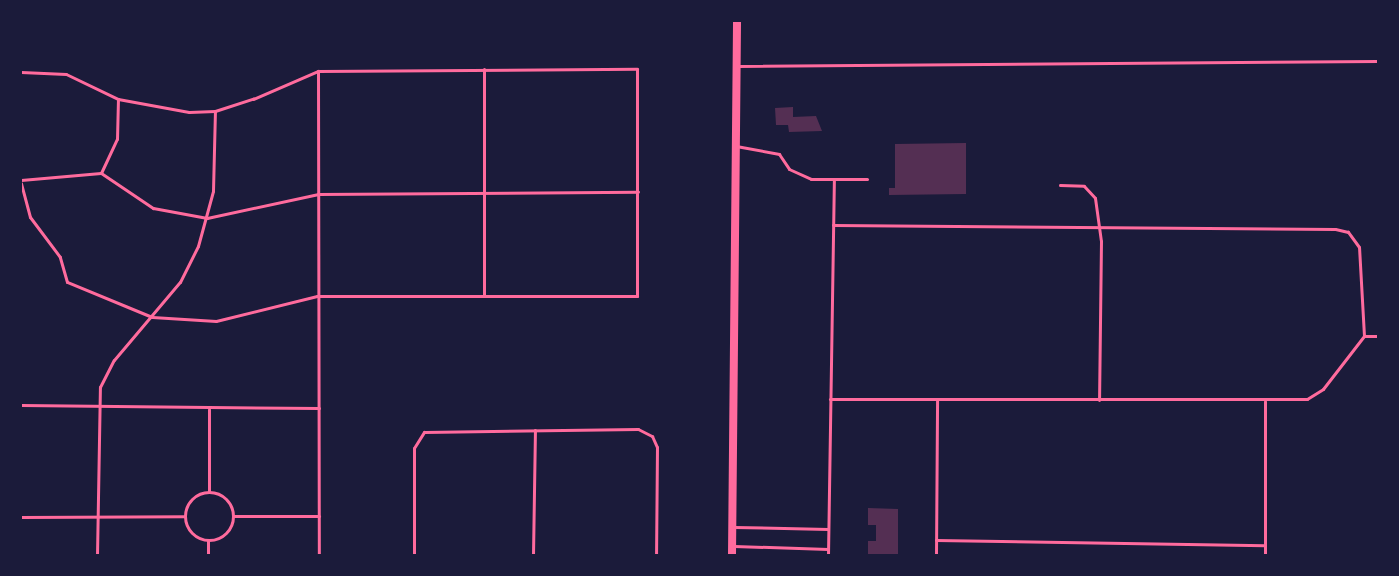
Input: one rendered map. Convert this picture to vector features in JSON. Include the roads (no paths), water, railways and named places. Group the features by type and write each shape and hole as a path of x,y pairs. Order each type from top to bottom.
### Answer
{"main road":[{"path":"732,551 737,21"}],"lane":[{"path":"737,66 1378,61"},
{"path":"484,69 484,297"},
{"path":"21,72 66,74 118,99 215,111 318,71 637,69 638,192 637,296 317,296 216,321 152,317 67,282 60,256 30,217 21,182 101,174 153,208 207,218 318,194 638,192"},
{"path":"318,71 317,296 320,555"},
{"path":"101,174 117,140 118,99"},
{"path":"98,555 97,407 114,360 180,282 207,218 215,111"},
{"path":"736,146 779,154 789,169 811,179 867,179"},
{"path":"828,555 834,179"},
{"path":"1060,184 1083,186 1095,198 1100,227 1100,400"},
{"path":"830,399 1307,399 1323,388 1364,336 1359,247 1348,232 833,225"},
{"path":"1364,336 1378,336"},
{"path":"936,555 937,399"},
{"path":"1265,400 1265,555"},
{"path":"21,405 209,409 320,408"},
{"path":"209,409 209,492"},
{"path":"414,555 414,448 419,436 431,430 638,429 652,436 657,447 656,555"},
{"path":"533,555 535,430"},
{"path":"185,516 195,496 209,492 226,499 233,516"},
{"path":"21,517 185,516"},
{"path":"185,516 192,532 208,540 222,536 233,516"},
{"path":"233,516 319,516"},
{"path":"732,527 828,529"},
{"path":"208,540 208,555"},
{"path":"936,540 1265,545"},
{"path":"732,551 828,549"}]}
